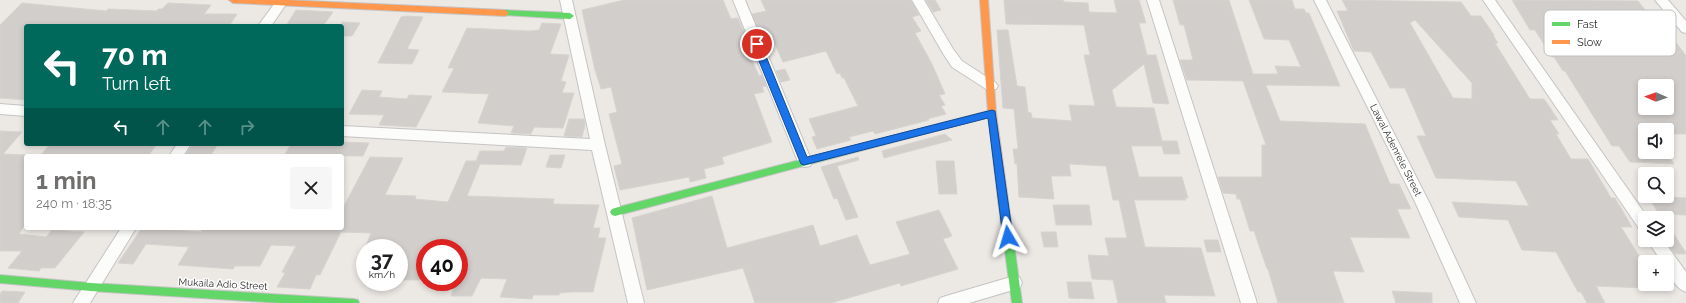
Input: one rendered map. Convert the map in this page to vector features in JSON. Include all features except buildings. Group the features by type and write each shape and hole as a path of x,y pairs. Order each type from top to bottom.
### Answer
{"street":[{"path":"233,0 570,16"},
{"path":"566,0 598,145 636,303"},
{"path":"739,0 804,162"},
{"path":"918,0 948,52 957,64 991,86"},
{"path":"984,0 992,113 1017,303"},
{"path":"1153,0 1214,197 1250,303"},
{"name":"Lawal Adenrele Street","path":"1320,0 1423,204 1468,303"},
{"path":"1489,0 1638,216"},
{"path":"1662,0 1670,10"},
{"path":"265,24 281,2"},
{"path":"1676,17 1686,29"},
{"path":"0,109 24,111"},
{"path":"615,212 992,113"},
{"path":"344,131 598,145"},
{"path":"81,303 128,230"},
{"path":"1660,247 1686,285"},
{"name":"Mukaila Adio Street","path":"0,279 91,287 354,303"},
{"path":"946,303 1014,283"}],"traffic: fast":[{"path":"505,13 570,16"},
{"path":"615,212 992,113"},
{"path":"1003,200 1017,303"},
{"path":"0,279 91,287 354,303"}],"traffic: slow":[{"path":"233,0 505,13"},
{"path":"984,0 992,113 1003,200"}],"route":[{"path":"757,44 804,162 992,113 1008,237"}]}
